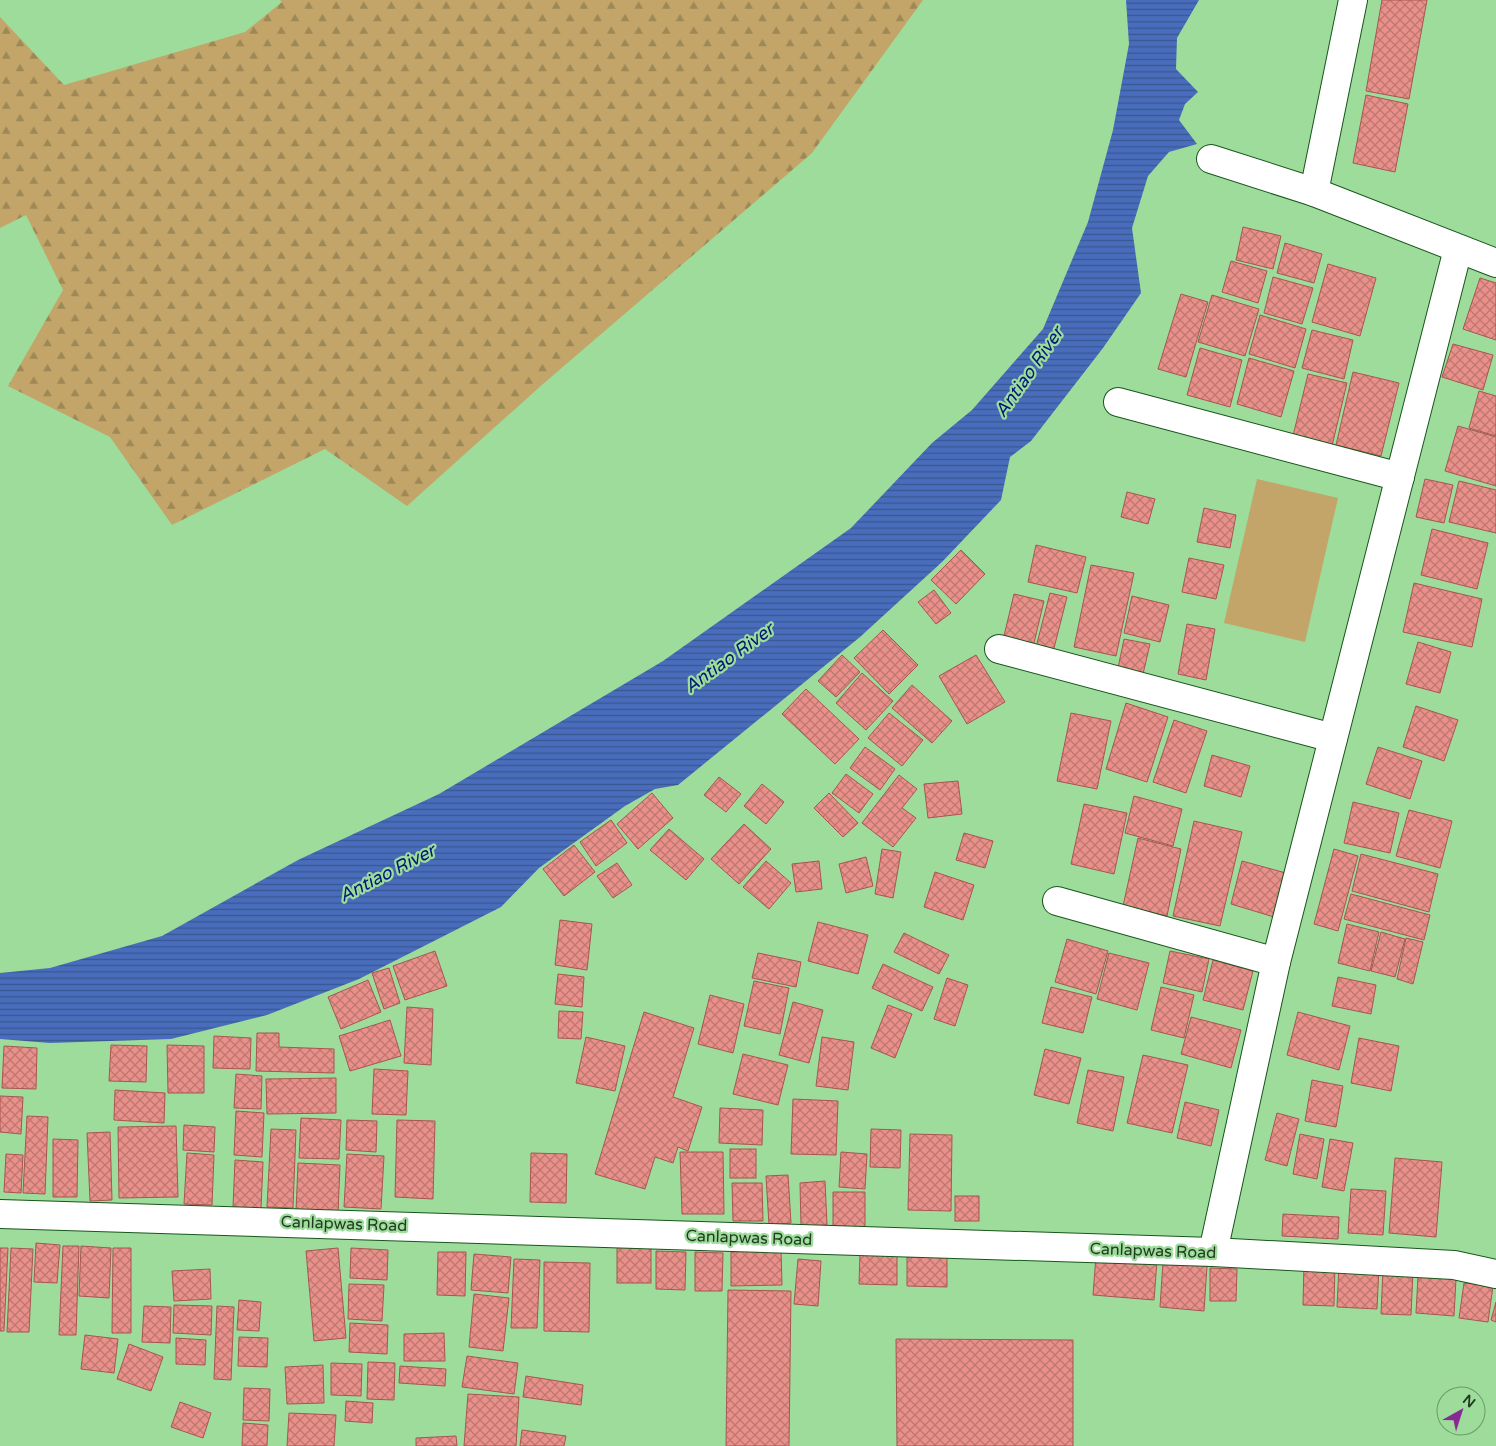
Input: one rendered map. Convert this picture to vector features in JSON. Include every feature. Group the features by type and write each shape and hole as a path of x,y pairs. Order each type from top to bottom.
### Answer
{"street":[{"path":"1314,192 1353,0"},
{"path":"1211,159 1314,192 1496,263"},
{"path":"1213,1252 1276,962 1458,249"},
{"path":"1118,402 1400,476"},
{"path":"999,649 1333,738"},
{"path":"1057,901 1276,962"},
{"name":"Canlapwas Road","path":"0,1214 1213,1252 1454,1265 1496,1274"}],"green space":[{"path":"280,0 923,0 812,153 543,384 407,506 325,449 172,525 110,437 8,386 63,290 26,215 0,228 0,17 64,85 245,32 282,2"},
{"path":"1257,479 1338,498 1305,642 1224,623"}],"water":[{"name":"Antiao River","path":"1126,0 1199,0 1177,38 1176,69 1198,92 1185,104 1179,120 1197,144 1169,152 1148,176 1132,228 1141,293 1103,348 1031,441 1010,457 1001,500 942,562 860,637 678,785 655,789 625,806 539,868 501,907 359,979 267,1015 171,1039 50,1043 0,1039 0,973 50,968 162,936 298,860 439,794 663,661 851,528 932,443 972,410 1043,329 1088,222 1113,130 1129,44"}],"building":[{"path":"1382,0 1427,0 1409,99 1366,91"},
{"path":"1366,95 1408,104 1395,172 1353,163"},
{"path":"1243,227 1281,236 1273,269 1236,260"},
{"path":"1285,243 1322,254 1314,283 1277,273"},
{"path":"1231,261 1267,271 1258,303 1222,292"},
{"path":"1328,264 1376,278 1360,336 1312,322"},
{"path":"1273,277 1313,288 1302,324 1264,313"},
{"path":"1480,278 1496,283 1496,340 1463,329"},
{"path":"1181,294 1208,302 1186,377 1158,369"},
{"path":"1212,295 1259,309 1245,356 1198,342"},
{"path":"1260,315 1306,329 1295,368 1249,354"},
{"path":"1312,330 1353,340 1344,379 1302,368"},
{"path":"1453,344 1493,355 1483,390 1442,377"},
{"path":"1200,348 1242,360 1230,407 1187,395"},
{"path":"1249,358 1294,371 1281,417 1237,404"},
{"path":"1353,372 1399,383 1381,456 1336,445"},
{"path":"1308,374 1347,383 1331,450 1292,440"},
{"path":"1479,391 1496,396 1496,436 1469,428"},
{"path":"1458,426 1496,437 1496,486 1445,471"},
{"path":"1425,479 1453,485 1444,523 1416,517"},
{"path":"1459,481 1496,490 1496,533 1449,522"},
{"path":"1127,492 1155,499 1148,524 1121,517"},
{"path":"1204,508 1236,515 1230,548 1197,542"},
{"path":"1432,529 1488,543 1477,589 1421,575"},
{"path":"1036,545 1086,557 1077,593 1028,582"},
{"path":"961,550 985,574 956,604 931,580"},
{"path":"1189,558 1224,565 1216,599 1182,592"},
{"path":"1091,565 1134,573 1116,656 1074,647"},
{"path":"1414,583 1482,599 1472,647 1403,632"},
{"path":"934,590 951,613 936,624 918,602"},
{"path":"1050,593 1067,597 1053,652 1036,647"},
{"path":"1014,594 1044,601 1033,647 1003,640"},
{"path":"1132,596 1169,605 1160,642 1124,633"},
{"path":"1187,624 1215,629 1206,680 1178,674"},
{"path":"883,630 918,665 889,694 854,658"},
{"path":"1124,639 1150,644 1143,674 1118,668"},
{"path":"1418,642 1451,652 1440,693 1406,684"},
{"path":"842,655 860,672 836,697 818,681"},
{"path":"976,655 1005,702 967,724 939,676"},
{"path":"862,673 893,701 866,730 836,703"},
{"path":"912,685 952,721 932,743 892,708"},
{"path":"806,689 859,739 835,764 782,714"},
{"path":"1126,703 1168,717 1147,782 1106,769"},
{"path":"1416,706 1458,720 1444,761 1403,747"},
{"path":"889,713 923,740 902,766 868,738"},
{"path":"1071,713 1111,721 1097,789 1057,781"},
{"path":"1174,720 1207,731 1186,793 1153,782"},
{"path":"865,747 895,769 880,790 850,768"},
{"path":"1378,747 1422,761 1410,799 1366,784"},
{"path":"1212,755 1250,766 1241,797 1204,786"},
{"path":"846,774 873,794 859,813 832,793"},
{"path":"899,775 917,789 902,808 916,818 893,847 862,823"},
{"path":"719,777 741,794 726,812 704,795"},
{"path":"958,781 962,814 928,818 924,784"},
{"path":"762,784 784,802 766,824 744,806"},
{"path":"652,793 673,818 638,849 617,824"},
{"path":"829,793 858,823 843,837 814,808"},
{"path":"1134,796 1182,809 1173,846 1125,833"},
{"path":"1353,802 1399,813 1390,853 1344,843"},
{"path":"1084,804 1127,813 1114,874 1071,864"},
{"path":"1409,810 1452,821 1440,868 1396,856"},
{"path":"611,820 627,843 596,866 580,842"},
{"path":"1194,821 1242,832 1220,926 1173,916"},
{"path":"744,824 771,849 739,884 711,859"},
{"path":"669,829 704,859 686,880 650,850"},
{"path":"964,833 993,841 985,868 956,860"},
{"path":"1138,838 1181,849 1167,916 1123,906"},
{"path":"574,845 595,872 564,896 543,869"},
{"path":"882,849 901,852 893,898 875,894"},
{"path":"1334,849 1358,856 1338,931 1314,924"},
{"path":"1361,854 1438,874 1429,912 1352,891"},
{"path":"866,857 873,886 846,893 839,864"},
{"path":"766,861 791,883 769,909 743,887"},
{"path":"819,861 822,889 796,892 792,864"},
{"path":"1242,861 1286,873 1274,917 1231,904"},
{"path":"617,863 632,885 613,898 597,876"},
{"path":"935,872 974,885 963,920 924,907"},
{"path":"1351,894 1430,915 1424,940 1344,919"},
{"path":"560,920 592,924 587,970 555,965"},
{"path":"818,922 868,935 858,974 808,961"},
{"path":"1347,924 1379,932 1370,971 1338,963"},
{"path":"1381,932 1405,939 1395,977 1371,971"},
{"path":"904,933 949,955 939,974 894,952"},
{"path":"1406,938 1423,942 1413,984 1397,979"},
{"path":"1067,939 1108,951 1096,994 1055,982"},
{"path":"435,951 447,986 405,1000 393,966"},
{"path":"1170,951 1209,959 1202,992 1163,983"},
{"path":"758,953 801,962 796,987 752,978"},
{"path":"1109,953 1149,963 1137,1010 1097,999"},
{"path":"1213,960 1253,971 1243,1010 1203,1000"},
{"path":"883,964 933,987 922,1011 872,988"},
{"path":"389,968 400,1003 384,1009 372,973"},
{"path":"558,974 584,977 582,1007 555,1004"},
{"path":"1338,977 1376,985 1371,1014 1332,1006"},
{"path":"947,978 968,985 955,1026 934,1019"},
{"path":"368,980 381,1012 341,1029 328,997"},
{"path":"754,981 789,988 780,1034 744,1026"},
{"path":"1051,987 1092,997 1083,1033 1042,1023"},
{"path":"1161,987 1194,995 1184,1038 1151,1030"},
{"path":"710,995 744,1004 733,1053 698,1044"},
{"path":"793,1002 823,1010 809,1063 779,1055"},
{"path":"888,1005 912,1014 895,1058 871,1048"},
{"path":"407,1007 433,1009 431,1065 404,1063"},
{"path":"559,1011 583,1012 581,1039 558,1038"},
{"path":"644,1012 694,1028 673,1097 702,1107 688,1151 678,1147 673,1163 655,1157 645,1189 595,1174"},
{"path":"1298,1012 1350,1026 1339,1070 1287,1055"},
{"path":"1191,1017 1241,1030 1231,1068 1181,1054"},
{"path":"390,1020 401,1056 350,1071 339,1036"},
{"path":"257,1033 279,1033 279,1047 334,1049 334,1073 256,1071"},
{"path":"214,1036 251,1038 250,1069 213,1068"},
{"path":"586,1037 625,1046 615,1091 576,1083"},
{"path":"822,1037 854,1042 848,1090 816,1086"},
{"path":"1359,1038 1399,1046 1391,1091 1351,1083"},
{"path":"111,1045 147,1046 146,1082 109,1081"},
{"path":"167,1045 204,1046 204,1093 168,1093"},
{"path":"4,1046 37,1048 36,1089 2,1088"},
{"path":"1045,1049 1081,1058 1069,1104 1034,1095"},
{"path":"743,1054 788,1065 778,1105 733,1094"},
{"path":"1143,1055 1188,1065 1172,1133 1127,1123"},
{"path":"374,1069 408,1071 406,1115 372,1114"},
{"path":"1088,1070 1124,1077 1113,1131 1077,1123"},
{"path":"236,1074 262,1076 261,1109 234,1108"},
{"path":"336,1078 336,1113 267,1114 266,1079"},
{"path":"1312,1080 1343,1086 1336,1127 1305,1121"},
{"path":"115,1090 165,1093 164,1123 114,1120"},
{"path":"0,1096 23,1097 21,1134 0,1132"},
{"path":"793,1099 838,1101 836,1155 791,1154"},
{"path":"1185,1102 1219,1110 1211,1146 1177,1138"},
{"path":"720,1108 763,1110 762,1145 719,1143"},
{"path":"236,1111 264,1113 262,1157 234,1155"},
{"path":"1277,1113 1299,1119 1287,1166 1265,1160"},
{"path":"27,1116 48,1117 45,1194 23,1193"},
{"path":"301,1118 341,1120 339,1159 299,1158"},
{"path":"347,1120 377,1121 376,1152 346,1150"},
{"path":"397,1120 435,1121 433,1199 395,1197"},
{"path":"184,1125 215,1127 214,1152 183,1150"},
{"path":"176,1126 178,1197 119,1198 118,1127"},
{"path":"271,1129 296,1130 293,1208 267,1207"},
{"path":"871,1129 901,1130 900,1168 870,1167"},
{"path":"110,1132 112,1200 90,1201 87,1133"},
{"path":"910,1134 952,1135 951,1211 908,1210"},
{"path":"1300,1134 1324,1139 1317,1179 1293,1174"},
{"path":"53,1139 78,1140 77,1197 53,1197"},
{"path":"1330,1139 1353,1143 1344,1191 1322,1187"},
{"path":"730,1149 756,1149 756,1178 730,1178"},
{"path":"680,1152 723,1152 724,1214 682,1214"},
{"path":"841,1152 867,1154 865,1189 839,1187"},
{"path":"187,1153 214,1155 212,1205 184,1204"},
{"path":"531,1153 567,1154 566,1203 530,1202"},
{"path":"6,1154 23,1155 21,1193 4,1192"},
{"path":"347,1154 384,1156 381,1209 344,1207"},
{"path":"1395,1158 1442,1162 1436,1237 1389,1233"},
{"path":"235,1160 263,1162 261,1209 233,1207"},
{"path":"298,1163 340,1165 338,1214 296,1212"},
{"path":"788,1175 791,1223 769,1225 766,1176"},
{"path":"825,1181 827,1225 801,1226 800,1183"},
{"path":"732,1183 762,1183 763,1221 733,1221"},
{"path":"1351,1189 1386,1191 1383,1235 1348,1233"},
{"path":"833,1192 865,1192 865,1227 833,1226"},
{"path":"955,1196 979,1196 979,1221 955,1221"},
{"path":"1283,1214 1339,1217 1338,1239 1282,1236"},
{"path":"36,1243 60,1245 57,1283 34,1282"},
{"path":"63,1246 79,1246 76,1335 59,1335"},
{"path":"81,1246 111,1248 109,1298 79,1296"},
{"path":"617,1247 651,1247 651,1283 617,1283"},
{"path":"0,1248 8,1248 4,1331 0,1331"},
{"path":"11,1248 33,1249 29,1332 7,1332"},
{"path":"113,1248 131,1248 131,1333 112,1333"},
{"path":"338,1248 346,1338 314,1341 306,1251"},
{"path":"351,1248 388,1250 387,1280 350,1278"},
{"path":"781,1250 782,1285 731,1286 731,1252"},
{"path":"656,1251 686,1252 685,1290 656,1289"},
{"path":"438,1252 466,1252 465,1296 437,1295"},
{"path":"695,1252 723,1253 722,1291 695,1291"},
{"path":"860,1253 897,1254 897,1285 859,1284"},
{"path":"474,1254 511,1257 508,1293 471,1290"},
{"path":"1096,1256 1157,1261 1154,1300 1093,1295"},
{"path":"907,1257 947,1257 947,1287 907,1286"},
{"path":"514,1259 540,1260 537,1328 511,1328"},
{"path":"798,1259 821,1261 818,1306 794,1304"},
{"path":"544,1262 590,1263 589,1332 544,1331"},
{"path":"1163,1262 1207,1266 1204,1311 1160,1307"},
{"path":"1304,1263 1335,1264 1334,1306 1303,1305"},
{"path":"1339,1265 1379,1267 1377,1309 1337,1307"},
{"path":"1210,1268 1237,1269 1236,1301 1210,1301"},
{"path":"210,1269 211,1299 174,1301 172,1271"},
{"path":"1383,1269 1413,1271 1411,1315 1381,1314"},
{"path":"1418,1276 1456,1279 1454,1316 1416,1313"},
{"path":"1464,1283 1493,1286 1488,1322 1459,1318"},
{"path":"349,1284 384,1285 382,1321 348,1319"},
{"path":"728,1290 791,1291 789,1446 726,1446"},
{"path":"474,1294 509,1298 503,1351 469,1347"},
{"path":"239,1300 261,1302 259,1331 237,1330"},
{"path":"1496,1302 1496,1322 1491,1320"},
{"path":"174,1305 212,1306 211,1335 173,1333"},
{"path":"144,1306 171,1307 170,1343 142,1342"},
{"path":"217,1306 234,1307 231,1380 214,1379"},
{"path":"350,1323 388,1325 387,1354 349,1352"},
{"path":"444,1333 445,1361 404,1361 404,1334"},
{"path":"85,1335 118,1339 114,1373 81,1369"},
{"path":"239,1337 268,1338 267,1367 238,1366"},
{"path":"176,1338 206,1340 205,1365 176,1364"},
{"path":"896,1339 1073,1340 1073,1446 897,1446"},
{"path":"129,1344 163,1357 151,1391 117,1379"},
{"path":"467,1356 518,1363 514,1394 462,1387"},
{"path":"368,1362 395,1363 394,1400 367,1399"},
{"path":"331,1363 362,1364 361,1396 331,1395"},
{"path":"323,1365 324,1403 287,1404 285,1367"},
{"path":"400,1366 446,1369 445,1386 399,1383"},
{"path":"526,1376 583,1385 581,1405 523,1397"},
{"path":"244,1388 270,1389 269,1421 243,1420"},
{"path":"468,1394 519,1397 516,1446 464,1446"},
{"path":"346,1401 373,1403 372,1423 345,1421"},
{"path":"180,1402 211,1413 203,1438 171,1427"},
{"path":"289,1413 336,1415 334,1446 287,1446"},
{"path":"243,1423 268,1425 267,1446 242,1446"},
{"path":"522,1430 566,1436 564,1446 520,1446"},
{"path":"456,1436 457,1446 416,1446 416,1438"}]}
